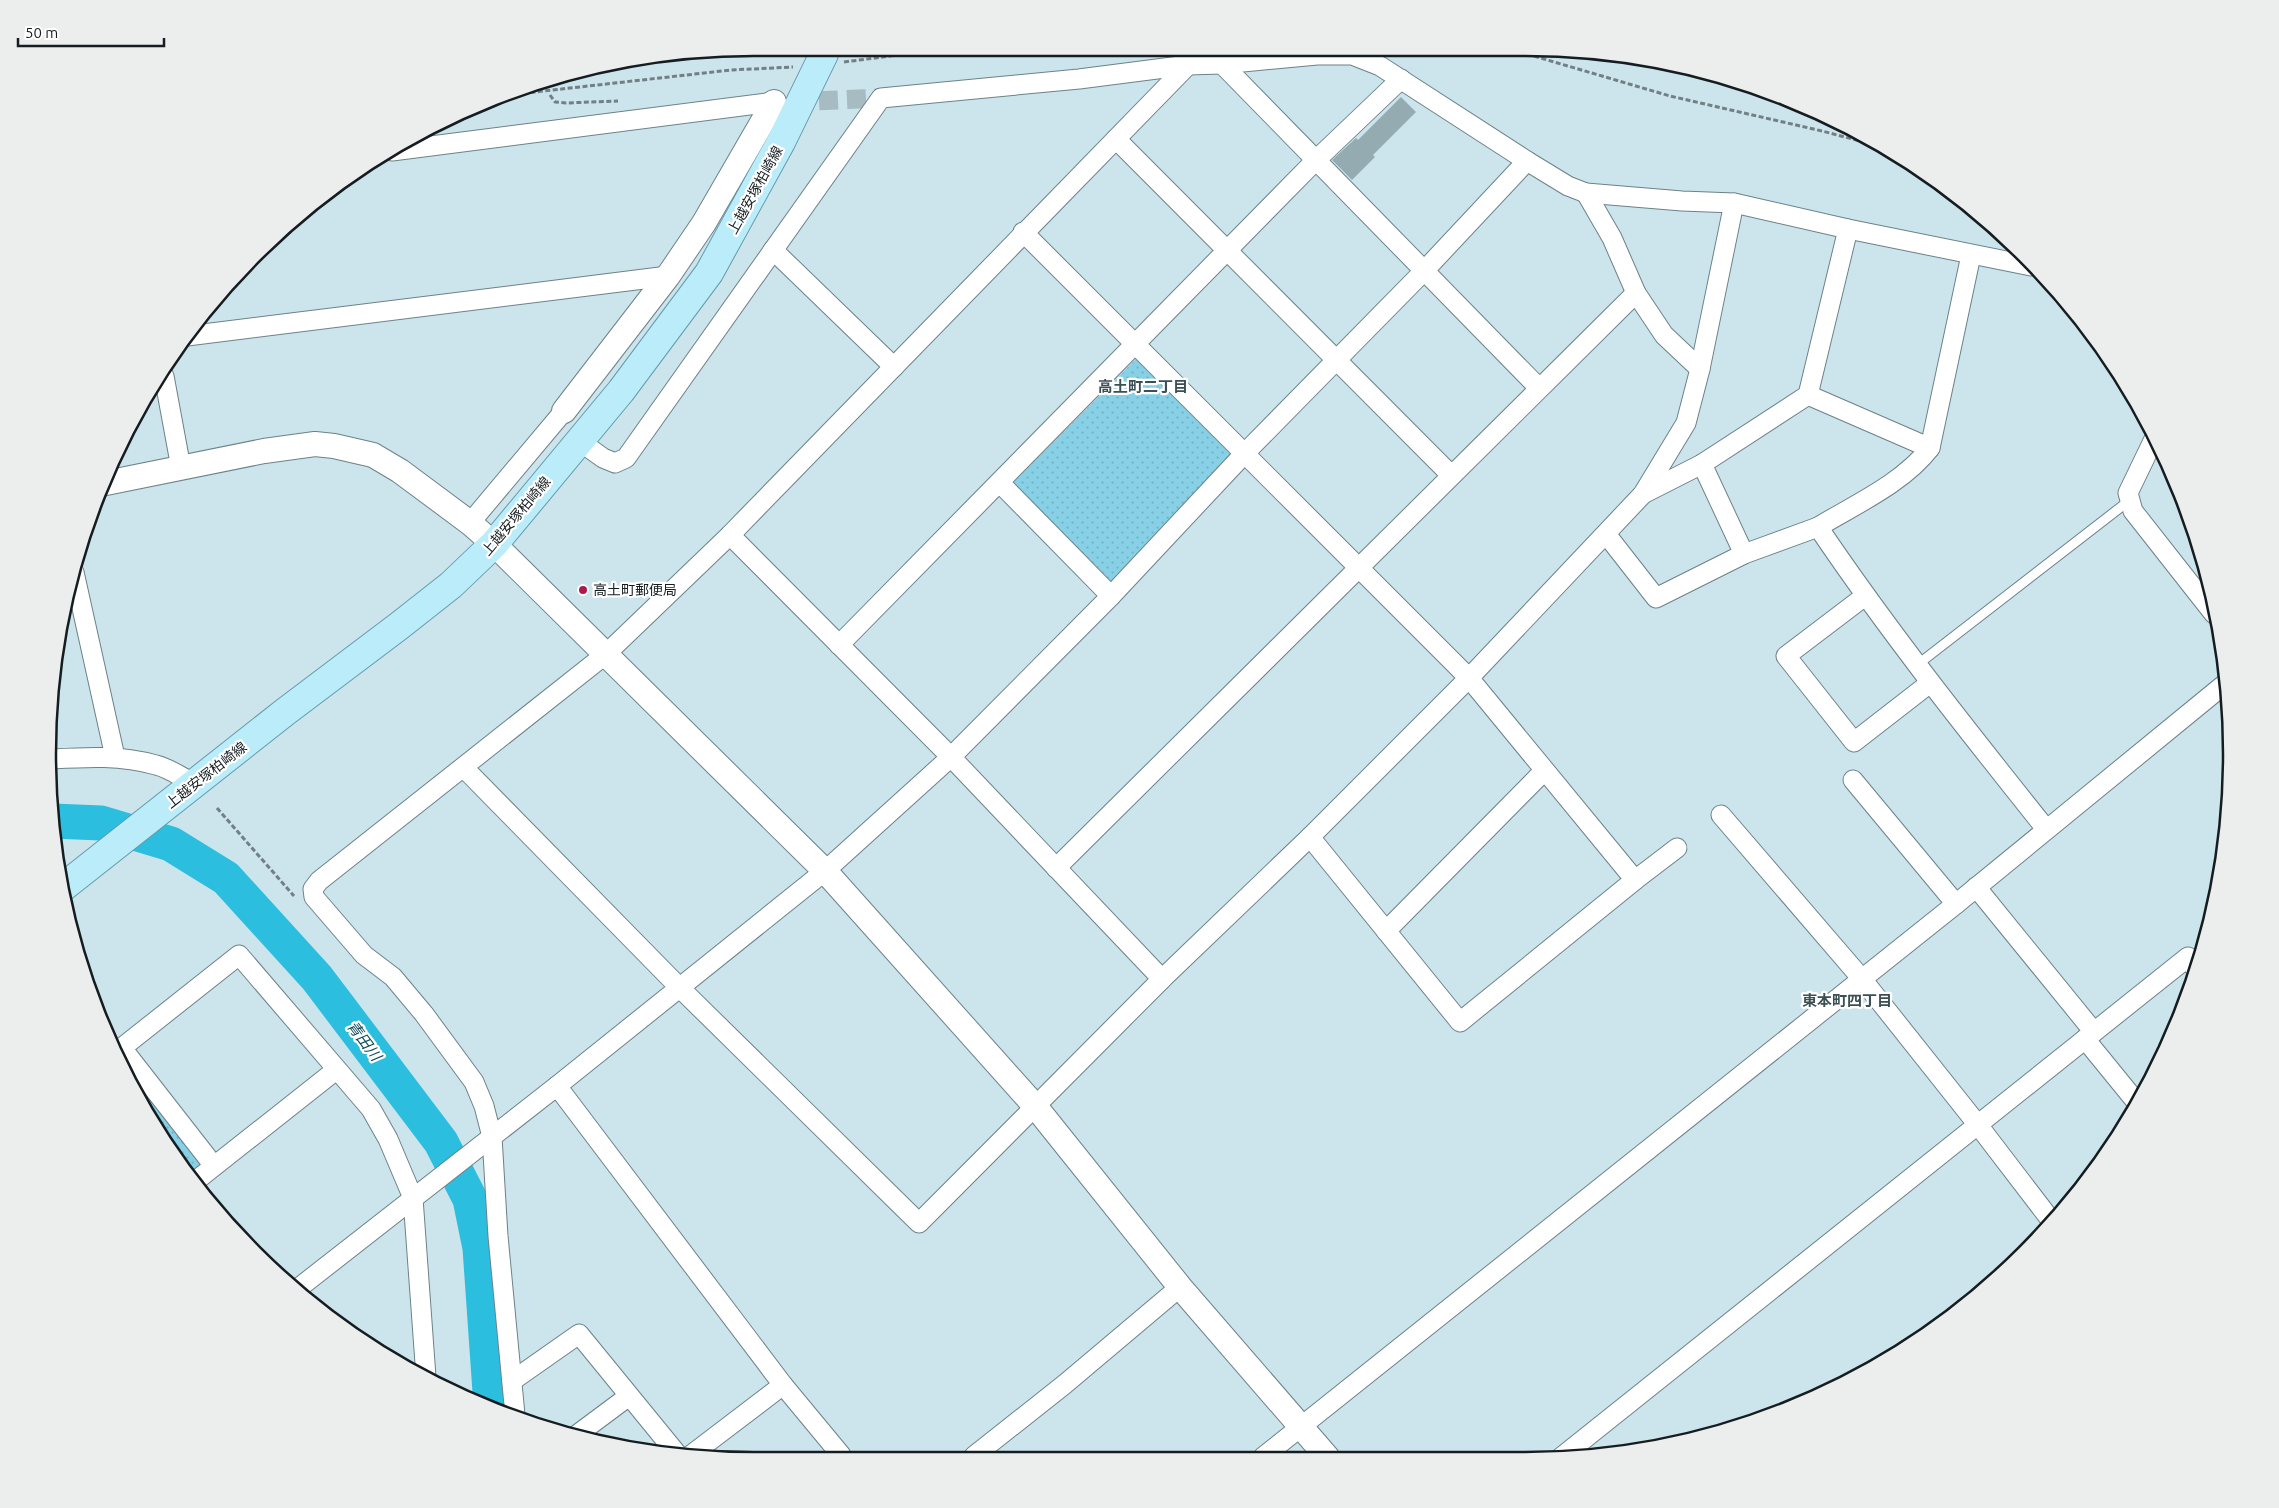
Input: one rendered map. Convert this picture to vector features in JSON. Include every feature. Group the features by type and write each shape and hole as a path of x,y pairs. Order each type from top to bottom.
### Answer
{"main road":[{"name":"上越安塚柏崎線","path":"69,883 444,591 494,544 578,440 622,390 708,273 781,142 822,60"}],"street":[{"path":"578,440 603,458 615,463 626,458 882,98 1079,79 1188,65 1222,64 1306,56"},
{"path":"1355,56 1380,66 1527,161 1568,186 1586,193 1682,201 1734,203 1970,255 2021,264"},
{"path":"1222,64 1423,272 1539,388"},
{"path":"514,1409 498,1236 486,1141 484,1106 474,1082 454,1052 393,977 364,954 314,897 313,889 319,881 606,654 730,535 1023,232 1188,65"},
{"path":"839,645 1315,160 1401,79"},
{"path":"407,149 774,102"},
{"path":"470,523 564,410 668,276 727,186 774,102"},
{"path":"1116,139 1451,475"},
{"path":"302,1285 557,1086 826,871 951,757 1111,596 1244,453 1423,272 1527,161"},
{"path":"1586,193 1612,238 1636,293 1664,335 1700,369"},
{"path":"464,768 679,987 920,1223 1162,979 1310,837 1469,678 1643,494 1686,423 1700,369 1734,203"},
{"path":"1643,494 1702,464 1808,395 1848,229"},
{"path":"1023,232 1469,678 1636,880"},
{"path":"773,250 894,367"},
{"path":"1606,534 1656,598 1744,554 1818,527 1894,481 1919,462 1930,448 1970,255"},
{"path":"196,335 668,276"},
{"path":"1056,868 1636,293"},
{"path":"165,381 181,468"},
{"path":"1808,395 1930,448"},
{"path":"111,482 315,444 354,449 373,455 400,471 470,523 494,544 826,871 1035,1106 1180,1286 1323,1452"},
{"path":"2151,446 2128,493 2133,511 2206,604"},
{"path":"1702,464 1744,554"},
{"path":"1000,483 1111,596"},
{"path":"1818,527 1865,596 1917,666 2046,829"},
{"path":"730,535 951,757 1162,979"},
{"path":"77,586 115,757"},
{"path":"1865,596 1786,656 1854,742 1930,683"},
{"path":"1270,1452 1956,904 2219,688"},
{"path":"56,758 80,756 115,757 158,765 195,784"},
{"path":"1386,931 1544,771"},
{"path":"1853,780 1956,904"},
{"path":"1721,815 1862,979 2048,1216"},
{"path":"1310,837 1460,1022 1677,848"},
{"path":"1976,886 2090,1036 2133,1096"},
{"path":"121,1048 240,955 371,1109 420,1192 426,1369"},
{"path":"1570,1450 2188,957 2191,962"},
{"path":"124,1054 214,1166"},
{"path":"199,1178 336,1070"},
{"path":"557,1086 783,1385 839,1452"},
{"path":"979,1452 1065,1384 1180,1286"},
{"path":"512,1381 579,1334 671,1447"},
{"path":"698,1449 783,1385"},
{"path":"583,1430 629,1396"}],"lane":[{"path":"1917,666 2130,500"}],"path":[{"path":"537,91 822,60 878,56"},
{"path":"1535,56 1670,96 1856,140"},
{"path":"217,808 296,899 314,897"}],"shaded area":[{"path":"1137,358 1238,457 1111,583 1012,484"},
{"path":"136,1077 203,1164 194,1171 174,1142"}],"building":[{"path":"1401,97 1416,112 1373,155 1375,157 1352,180 1332,160 1356,138 1358,140"}],"waterway":[{"name":"青田川","path":"60,821 101,823 171,844 226,878 317,978 441,1142 470,1199 480,1248 491,1400"}],"tunnel":[{"path":"791,102 881,98"}],"place":[{"name":"高土町郵便局","path":"583,590"}],"district":[{"name":"高土町二丁目","path":"1143,387"},
{"name":"東本町四丁目","path":"1847,1001"}]}
